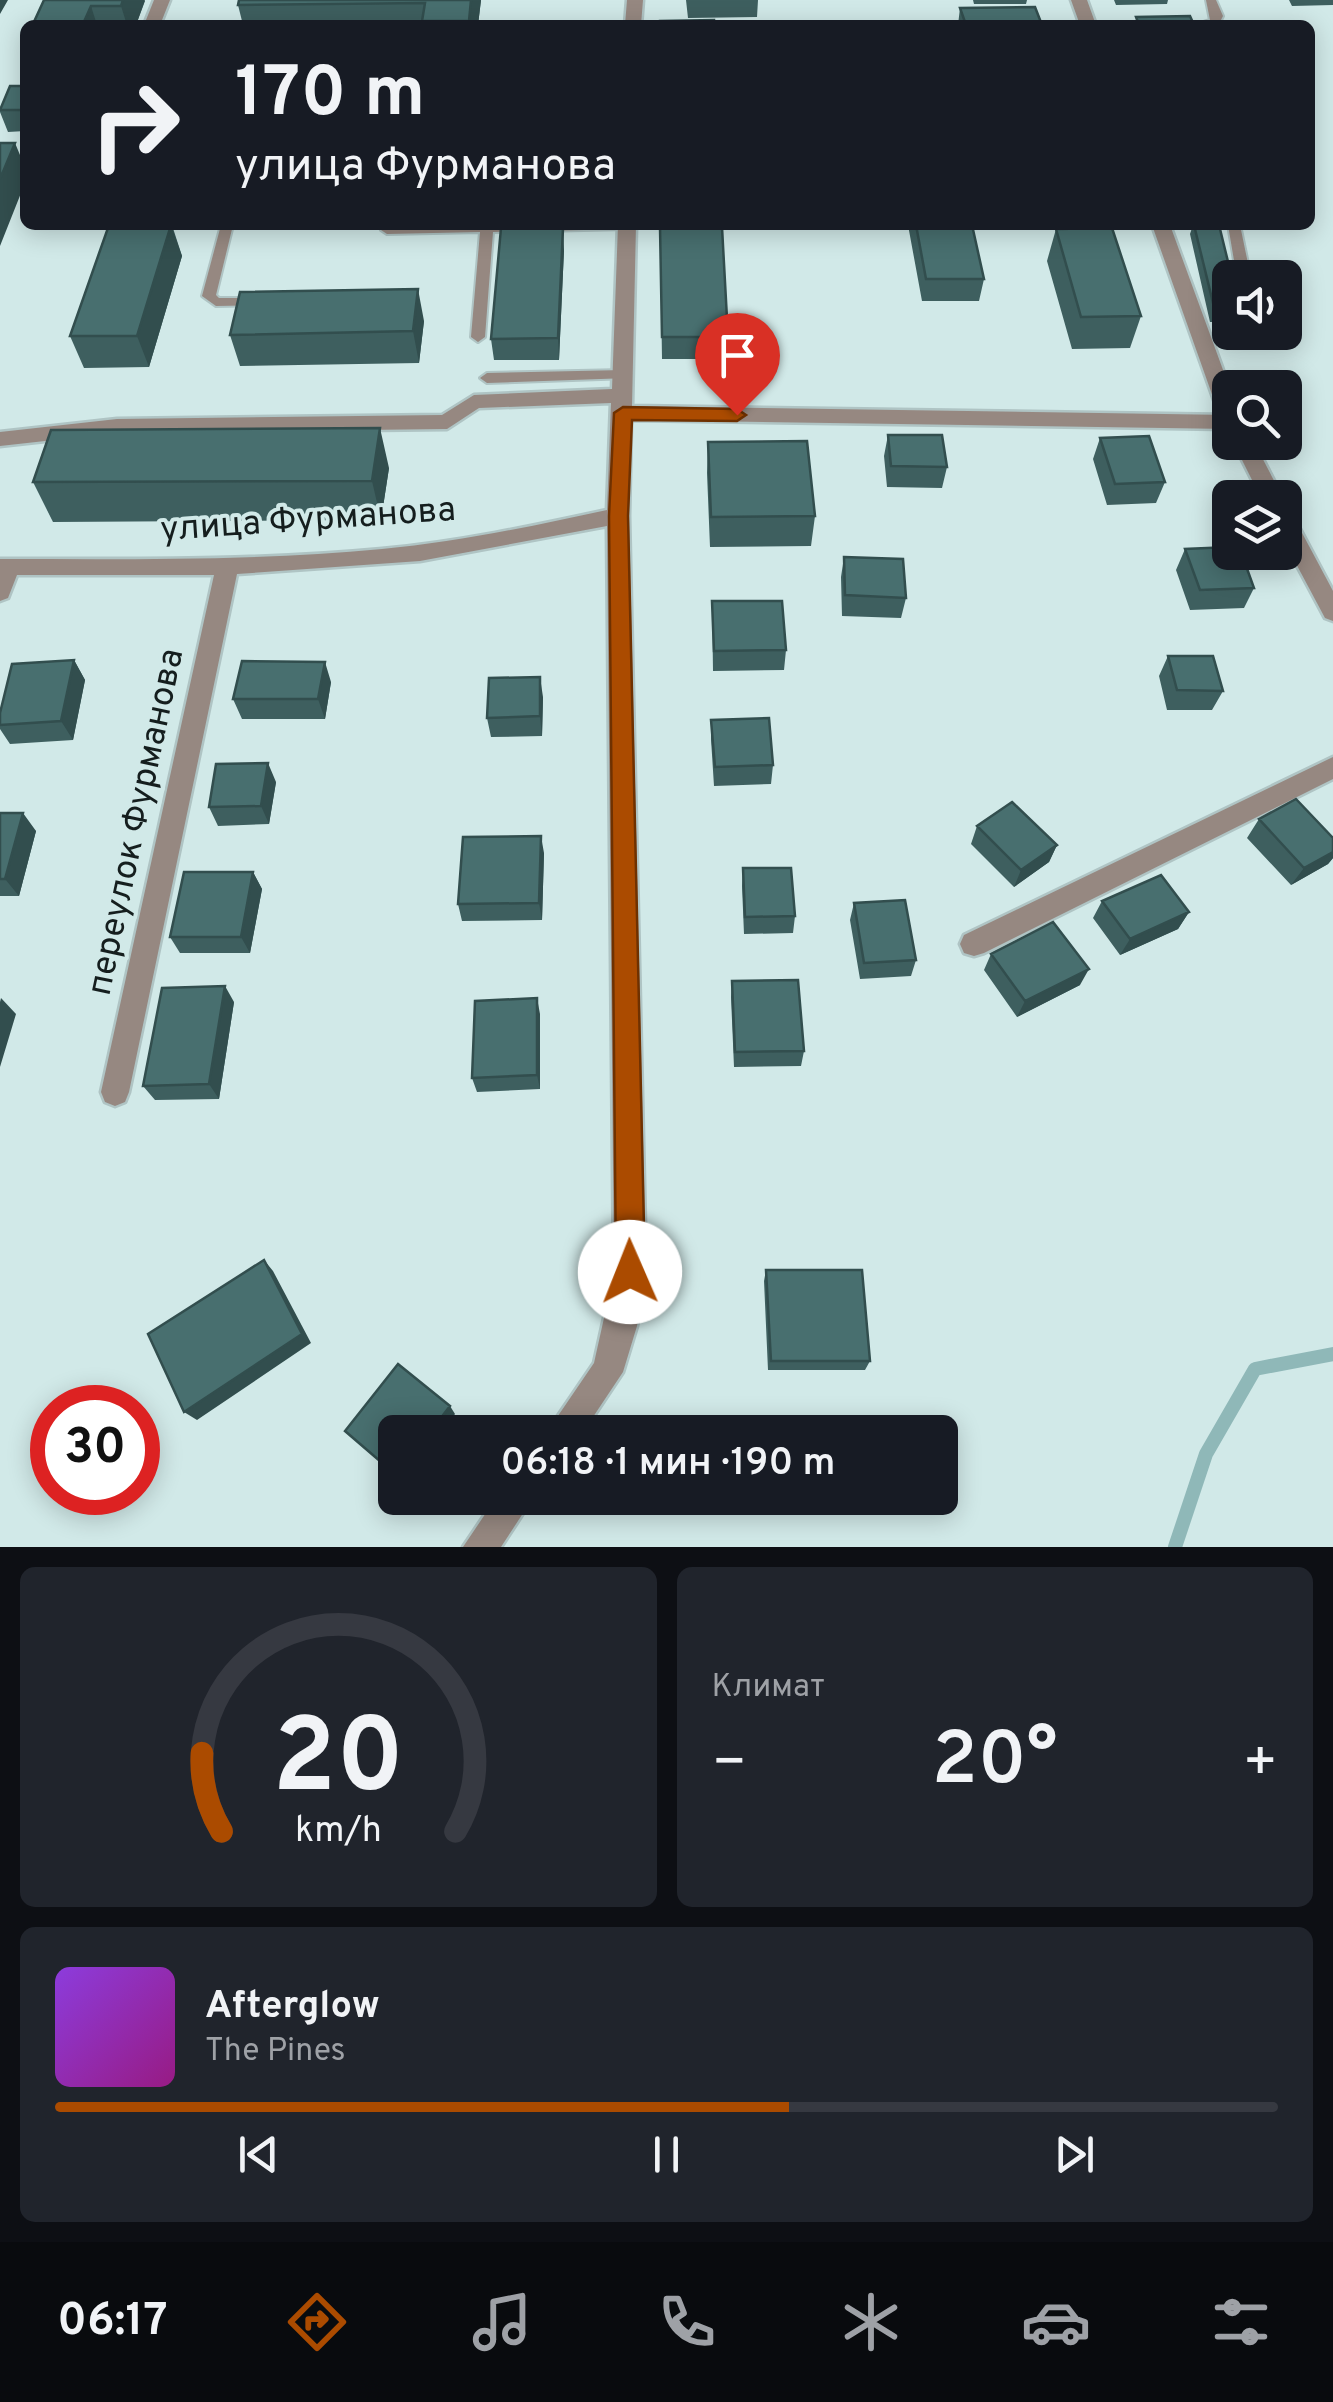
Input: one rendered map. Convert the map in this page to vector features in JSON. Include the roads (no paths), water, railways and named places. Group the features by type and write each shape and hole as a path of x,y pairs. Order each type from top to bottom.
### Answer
{"street":[{"path":"575,1415 607,1372 621,1326 630,1272 618,516 627,230"},
{"path":"1162,230 1212,370"},
{"path":"0,439 117,426 447,422 474,402 484,400 623,395 1212,419"},
{"name":"улица Фурманова","path":"4,567 227,567 356,560 492,542 618,516"},
{"path":"1302,554 1333,612"},
{"path":"0,592 4,567"},
{"name":"переулок Фурманова","path":"115,1092 227,567"},
{"path":"974,944 1333,767"},
{"path":"480,1547 504,1515"}],"lane":[{"path":"226,230 209,296 216,302 228,303 282,302"},
{"path":"478,337 487,230"},
{"path":"1235,230 1241,260"},
{"path":"487,378 623,395"}],"waterway":[{"path":"1175,1547 1206,1454 1255,1369 1333,1354"}]}
